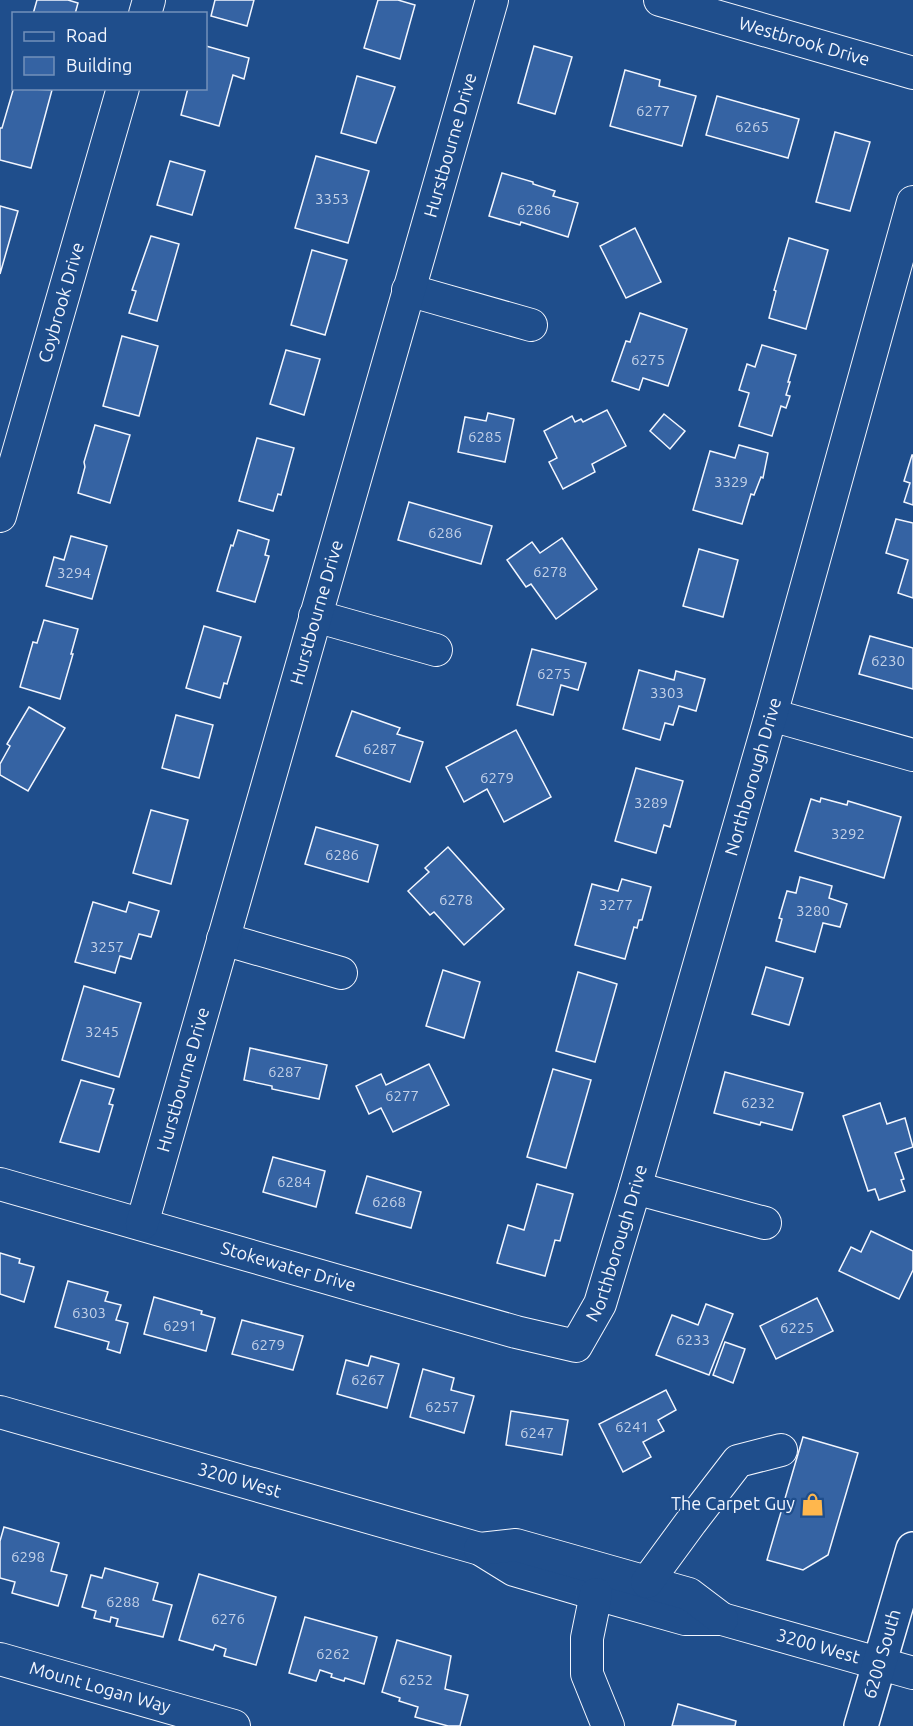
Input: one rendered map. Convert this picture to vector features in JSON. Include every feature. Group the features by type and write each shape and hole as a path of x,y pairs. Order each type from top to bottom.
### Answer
{"main road":[{"name":"6200 South","path":"861,1726 913,1549"}],"street":[{"name":"Hurstbourne Drive","path":"142,1224 492,0"},
{"name":"Westbrook Drive","path":"660,0 913,73"},
{"name":"Coybrook Drive","path":"0,516 122,90"},
{"name":"Northborough Drive","path":"576,1346 600,1304 635,1188 771,715 913,202"},
{"path":"408,290 531,325"},
{"path":"315,616 436,650"},
{"path":"771,715 913,755"},
{"path":"223,939 341,973"},
{"name":"Stokewater Drive","path":"0,1184 505,1329 576,1346"},
{"path":"635,1188 765,1223"},
{"name":"3200 West","path":"0,1412 480,1549 514,1570 596,1594 685,1619 722,1618 913,1674"},
{"path":"647,1582 738,1461 781,1450"},
{"name":"3200 West","path":"480,1549 516,1545 647,1582 689,1594 722,1618"},
{"path":"596,1594 586,1638 587,1674 608,1726"},
{"name":"Mount Logan Way","path":"0,1659 234,1726"}],"building":[{"path":"37,0 68,0 78,3 76,12 34,12"},
{"path":"215,0 254,0 247,26 211,16"},
{"path":"378,0 398,0 415,5 400,59 364,48"},
{"path":"207,46 249,58 244,79 233,75 219,126 181,115 187,90 207,90"},
{"path":"534,46 572,57 555,114 518,103"},
{"path":"625,70 660,80 659,86 696,96 682,146 610,126"},
{"path":"357,76 395,87 376,143 341,133"},
{"path":"13,90 52,90 31,168 0,160 0,128 2,128"},
{"path":"717,96 799,119 788,158 706,135"},
{"path":"835,132 870,142 850,211 816,202"},
{"path":"316,156 369,171 348,243 295,228"},
{"path":"170,161 205,171 192,215 157,205"},
{"path":"502,173 533,182 533,184 555,191 553,196 578,203 568,237 521,222 520,225 489,216"},
{"path":"0,206 18,211 0,274"},
{"path":"635,228 661,282 626,298 600,246"},
{"path":"151,236 179,244 157,321 129,313 136,291 132,290"},
{"path":"789,238 828,250 806,329 769,318 776,291 774,290"},
{"path":"312,250 347,260 325,335 291,325"},
{"path":"640,313 687,329 668,386 643,378 639,390 612,381 626,341 630,342"},
{"path":"122,336 158,346 139,416 103,406"},
{"path":"762,345 796,355 786,395 790,396 786,408 781,406 772,436 739,426 749,393 739,390 747,364 755,367"},
{"path":"286,350 320,359 304,415 270,404"},
{"path":"607,410 626,446 592,464 595,472 563,489 549,462 557,458 544,431 572,416 575,422 581,419 583,422"},
{"path":"488,413 514,419 505,462 458,452 465,417 486,421"},
{"path":"664,414 685,431 670,449 650,431"},
{"path":"95,425 130,435 110,503 78,493"},
{"path":"257,438 294,448 281,495 278,494 273,511 239,501"},
{"path":"739,445 768,453 763,478 761,477 754,495 751,494 742,524 693,510 710,451 735,458"},
{"path":"912,455 913,505 904,502 910,483 904,481"},
{"path":"409,502 492,526 481,564 398,540"},
{"path":"896,519 913,523 913,598 898,593 908,560 886,553"},
{"path":"238,530 269,540 265,555 269,556 255,602 217,591"},
{"path":"71,536 107,546 92,599 46,586 54,557 64,560"},
{"path":"562,538 597,589 556,619 531,584 526,587 507,560 532,542 540,553"},
{"path":"699,549 738,560 723,617 683,606"},
{"path":"44,620 78,629 60,699 20,687 33,642 37,643"},
{"path":"204,626 241,637 227,684 224,683 220,698 186,688"},
{"path":"870,636 913,648 913,689 859,674"},
{"path":"532,649 586,663 578,690 561,685 553,715 517,705"},
{"path":"639,670 674,680 676,671 705,679 696,711 679,706 673,725 665,723 660,740 623,729"},
{"path":"29,707 65,728 28,791 0,775 0,764 10,746 7,744"},
{"path":"352,711 400,728 397,734 423,742 410,782 336,756"},
{"path":"176,715 213,725 199,778 162,768"},
{"path":"516,730 551,797 504,822 487,789 464,802 446,767"},
{"path":"636,768 683,781 670,827 664,825 656,853 615,841"},
{"path":"821,798 847,805 848,801 901,817 884,878 795,851 811,799 820,802"},
{"path":"151,810 188,820 171,884 133,873"},
{"path":"316,827 378,845 368,882 305,864"},
{"path":"448,847 504,909 464,945 434,912 430,915 408,891 429,872 425,868"},
{"path":"800,877 832,886 829,898 847,904 840,927 823,923 815,952 776,941 782,919 779,918 787,891 796,893"},
{"path":"622,879 651,887 642,920 639,920 637,928 634,927 625,959 575,945 592,884 618,891"},
{"path":"93,902 126,912 129,902 159,911 151,937 139,934 131,959 120,956 115,973 75,962"},
{"path":"766,967 803,978 789,1025 752,1014"},
{"path":"443,970 480,982 464,1038 426,1026"},
{"path":"578,972 617,984 595,1062 556,1051"},
{"path":"84,986 141,1003 119,1077 62,1060"},
{"path":"250,1048 327,1065 319,1099 272,1089 272,1086 244,1080"},
{"path":"429,1064 449,1105 393,1132 381,1108 369,1114 356,1086 381,1074 386,1085"},
{"path":"553,1069 591,1080 566,1168 527,1157"},
{"path":"725,1072 803,1093 792,1130 761,1122 760,1125 714,1113"},
{"path":"81,1080 114,1089 109,1104 113,1105 99,1152 60,1142"},
{"path":"880,1103 887,1124 905,1118 913,1147 895,1153 904,1179 901,1180 905,1191 879,1200 875,1189 868,1191 843,1116"},
{"path":"273,1157 325,1171 316,1207 263,1192"},
{"path":"367,1176 421,1192 411,1228 356,1213"},
{"path":"537,1184 573,1194 560,1241 555,1240 545,1276 497,1263 508,1225 524,1230"},
{"path":"871,1231 913,1251 913,1270 899,1299 839,1271 851,1247 861,1252"},
{"path":"0,1253 20,1259 19,1263 34,1267 24,1302 0,1294"},
{"path":"68,1281 108,1292 105,1301 121,1305 116,1320 128,1323 120,1353 107,1349 109,1342 55,1327"},
{"path":"154,1297 202,1311 201,1314 215,1318 206,1351 144,1334"},
{"path":"817,1298 833,1331 776,1359 760,1326"},
{"path":"706,1304 733,1314 709,1375 656,1355 672,1315 698,1325"},
{"path":"242,1320 303,1336 293,1370 232,1354"},
{"path":"725,1342 745,1349 733,1383 713,1375"},
{"path":"371,1356 399,1364 387,1408 337,1394 346,1360 368,1366"},
{"path":"423,1369 454,1378 451,1390 474,1396 464,1433 410,1417"},
{"path":"666,1390 676,1410 658,1420 664,1431 643,1442 651,1457 623,1472 599,1424"},
{"path":"511,1411 568,1420 562,1455 506,1445"},
{"name":"The Carpet Guy","path":"803,1437 858,1453 828,1555 803,1570 767,1560"},
{"path":"4,1527 59,1543 51,1571 67,1575 58,1606 12,1593 15,1582 0,1578 0,1541"},
{"path":"105,1568 158,1583 153,1600 172,1605 163,1637 116,1626 118,1619 111,1617 110,1622 94,1618 96,1611 82,1607 91,1575 102,1578"},
{"path":"199,1574 276,1597 256,1665 224,1656 226,1649 215,1645 213,1650 179,1640"},
{"path":"305,1617 377,1637 364,1684 345,1678 344,1681 331,1677 332,1674 320,1670 316,1681 289,1673"},
{"path":"397,1640 451,1656 445,1689 468,1695 460,1726 448,1726 415,1717 418,1707 382,1692"},
{"path":"678,1704 736,1721 735,1726 672,1726"}],"place":[{"name":"The Carpet Guy","path":"813,1504"}]}
